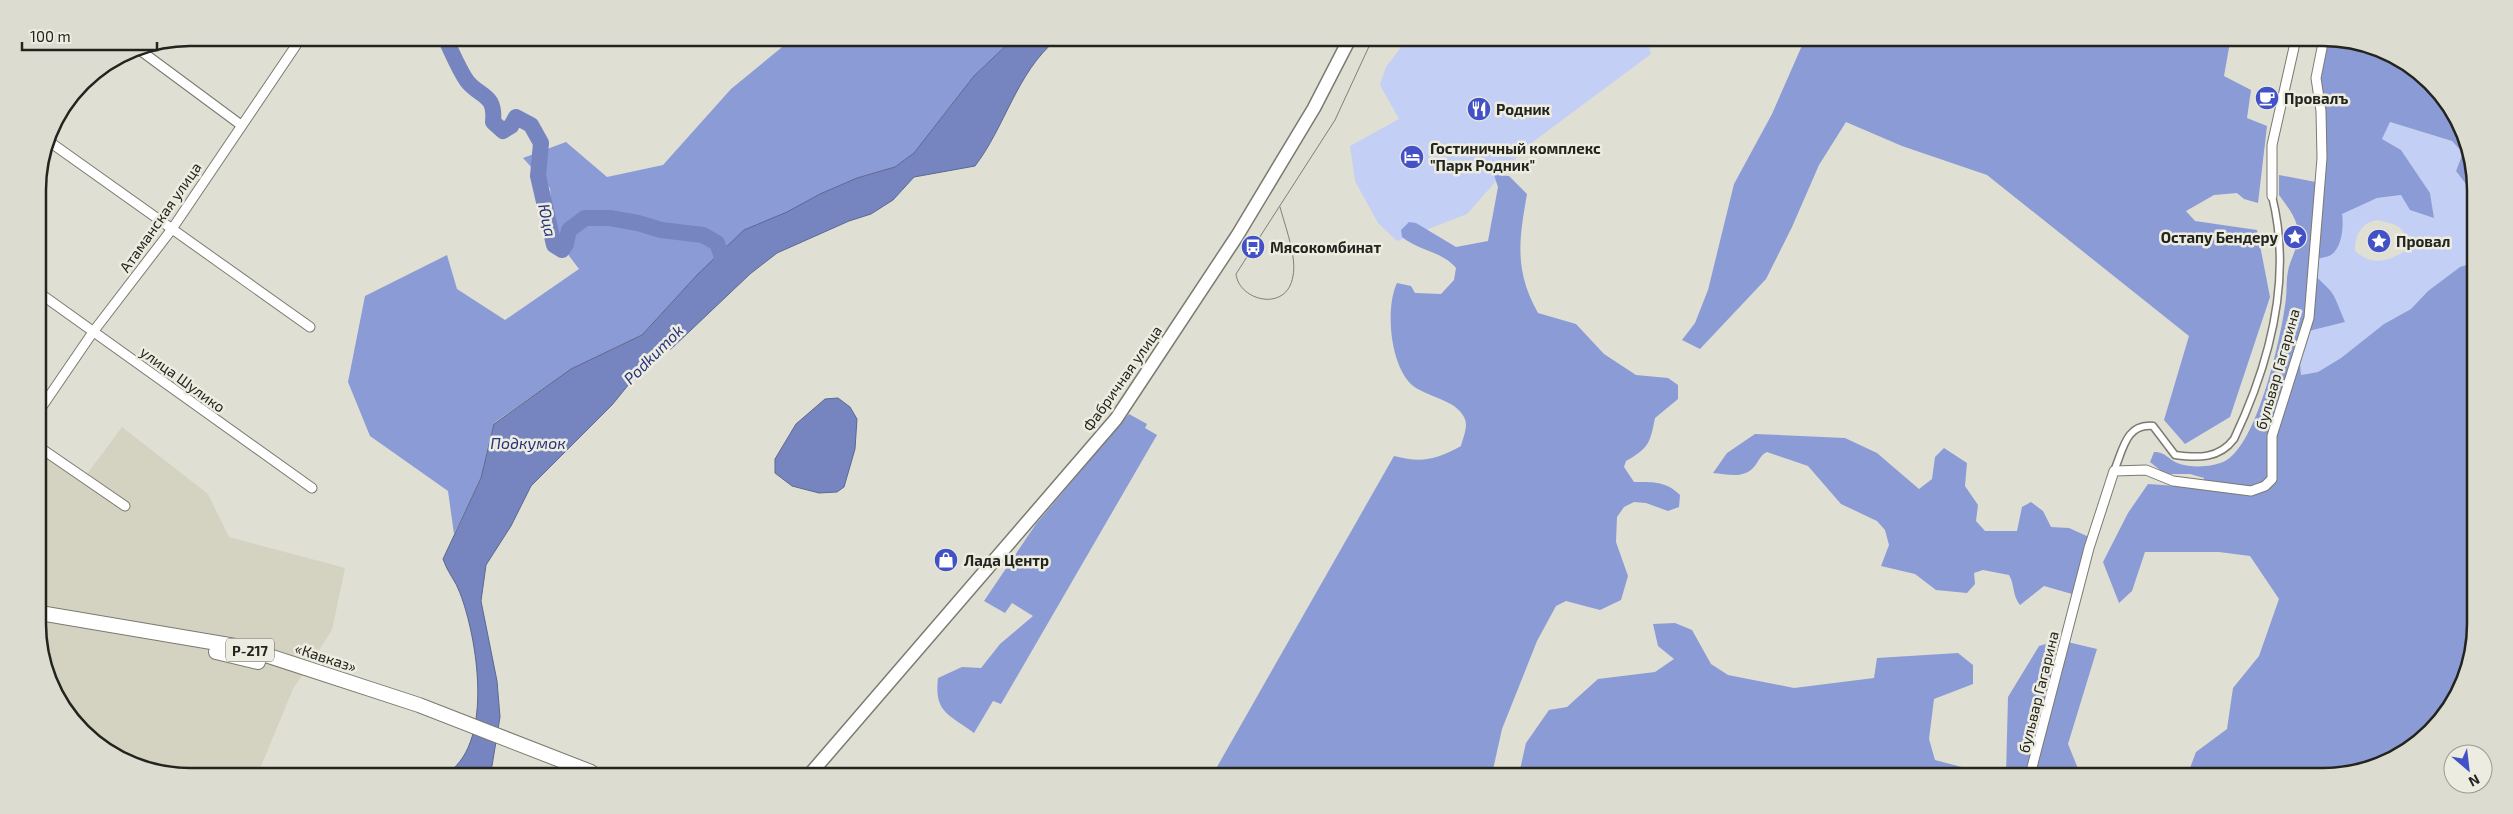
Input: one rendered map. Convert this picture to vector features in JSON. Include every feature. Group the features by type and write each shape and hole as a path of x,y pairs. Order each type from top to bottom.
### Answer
{"main road":[{"name":"Фабричная улица","path":"816,768 1116,419 1237,236 1314,108 1346,46"},
{"name":"«Кавказ»","path":"46,614 242,647 578,768"},
{"name":"«Кавказ»","path":"46,623 148,638 240,656 450,722"},
{"name":"«Кавказ»","path":"519,748 557,768"}],"street":[{"path":"2272,196 2272,145 2294,46"},
{"name":"бульвар Гагарина","path":"2114,470 2146,470 2173,481 2251,491 2265,486 2272,478 2272,436 2309,318 2322,158 2321,111 2316,78 2322,46"},
{"name":"Атаманская улица","path":"47,400 93,332 172,229 295,47"},
{"path":"145,54 241,124"},
{"path":"54,145 310,327"},
{"name":"бульвар Гагарина","path":"2032,767 2089,548 2114,470 2132,430 2142,424 2153,426 2176,455 2208,457 2229,447 2234,439 2260,375 2272,336 2280,288 2280,233 2272,196"},
{"name":"улица Шулико","path":"47,298 312,488"},
{"path":"46,452 125,506"}],"shaded area":[{"path":"1402,46 1649,46 1651,54 1526,147 1467,214 1397,241 1378,223 1355,181 1350,146 1399,119 1380,85 1386,67"},
{"path":"1802,46 2229,46 2224,76 2251,90 2247,118 2267,126 2258,203 2244,199 2237,193 2214,195 2186,211 2195,221 2257,230 2270,297 2230,417 2185,444 2164,420 2189,336 1987,175 1902,146 1846,122 1819,165 1792,227 1766,279 1700,349 1682,340 1695,323 1708,290 1734,184 1772,114"},
{"path":"2324,46 2341,47 2378,57 2403,71 2431,95 2452,127 2461,151 2452,141 2390,122 2382,139 2401,150 2430,193 2434,218 2410,210 2401,195 2377,198 2342,214 2343,224 2338,247 2329,256 2311,260 2311,266 2316,275 2331,291 2345,322 2305,332 2299,353 2301,375 2318,372 2341,358 2384,324 2411,309 2428,291 2460,267 2467,265 2466,642 2456,679 2431,719 2410,738 2378,757 2351,765 2332,767 2190,767 2196,752 2227,729 2233,688 2259,656 2279,599 2250,556 2219,552 2145,552 2132,591 2119,603 2103,562 2128,513 2148,484 2191,487 2204,482 2204,478 2190,474 2165,474 2150,462 2154,452 2162,453 2176,463 2185,465 2215,465 2225,461 2237,451 2258,411 2274,361 2284,315 2288,271 2298,240 2298,229 2294,218 2279,195 2279,175 2321,183 2320,81"},
{"path":"783,47 1005,47 974,76 914,153 895,167 857,178 820,194 721,254 697,275 642,335 571,369 494,423 481,478 454,534 448,491 370,436 348,382 365,296 447,255 457,289 505,320 579,269 558,241 553,225 550,188 523,158 566,142 607,177 663,165 731,89"},
{"path":"2390,122 2452,141 2461,151 2462,155 2456,171 2466,185 2467,265 2460,267 2428,291 2411,309 2384,324 2341,358 2318,372 2300,375 2299,353 2305,332 2345,322 2333,294 2318,279 2310,266 2341,214 2377,198 2401,195 2434,218 2430,193 2401,150 2382,139","holes":["2377,220 2396,225 2405,237 2405,251 2392,258 2380,261 2367,259 2355,251 2358,235 2367,224"]},
{"path":"2462,155 2466,185 2456,171"},
{"path":"1494,175 1509,176 1527,194 1520,255 1525,283 1538,313 1576,324 1604,354 1636,375 1668,378 1678,385 1678,399 1655,418 1652,433 1647,444 1640,452 1626,461 1624,467 1634,482 1659,483 1675,490 1680,495 1679,507 1668,511 1646,503 1634,502 1624,507 1617,517 1616,542 1628,576 1621,600 1600,610 1566,601 1556,606 1537,641 1502,729 1493,767 1217,768 1394,456 1420,460 1428,459 1461,446 1466,424 1464,417 1454,406 1412,385 1405,376 1394,351 1391,321 1393,294 1397,283 1411,286 1415,293 1441,294 1454,280 1456,268 1437,254 1409,242 1402,237 1401,230 1409,222 1416,223 1456,247 1488,241 1498,187"},
{"path":"1129,414 1147,424 1145,428 1157,435 1001,704 993,701 974,733 941,706 937,690 938,678 962,667 981,668 1000,644 1033,616 1012,603 1005,613 984,601 1036,524"},
{"path":"122,427 208,494 229,537 345,568 332,630 293,689 260,768 172,767 135,757 95,732 71,704 54,670 47,642 46,457 81,482"},
{"path":"1755,434 1845,438 1877,453 1919,489 1932,479 1935,457 1944,448 1967,463 1965,486 1978,505 1976,521 1985,531 2017,531 2022,507 2031,502 2043,511 2051,527 2069,528 2089,537 2072,594 2044,586 2020,605 2009,575 1983,570 1974,573 1975,584 1967,593 1936,590 1915,574 1881,566 1889,545 1885,530 1877,521 1841,504 1808,466 1767,452 1762,455 1753,468 1744,474 1713,473 1727,453"},
{"path":"1675,623 1692,630 1711,664 1728,675 1794,688 1874,678 1877,658 1958,653 1973,665 1973,684 1934,699 1929,739 1935,760 1962,767 1520,767 1526,743 1549,710 1567,707 1598,679 1655,672 1674,659 1658,646 1653,624"},
{"path":"2059,640 2097,649 2068,744 2077,767 2006,767 2008,697 2039,646"}],"water":[{"name":"Подкумок","path":"1005,47 1049,47 1031,68 1021,84 995,134 975,166 914,177 893,200 871,214 849,221 777,253 750,274 671,349 663,347 642,368 612,405 531,486 511,526 486,565 481,601 497,681 500,717 492,766 491,768 453,768 463,757 472,737 477,713 478,687 472,635 466,612 458,589 443,559 481,478 494,424 571,369 642,335 697,275 744,230 787,212 820,194 857,178 895,167 914,153 974,76"},
{"path":"838,398 850,407 857,419 855,449 844,487 837,492 819,493 792,486 775,473 775,459 796,424 825,399"}],"waterway":[{"name":"Юца","path":"449,47 467,81 486,97 492,106 493,122 503,131 511,126 516,117 531,125 541,143 538,176 554,245 562,250 566,244 569,230 585,218 610,218 638,223 661,230 703,235 717,243 728,274"}],"tram line":[{"path":"1280,207 1292,251 1293,276 1289,288 1282,295 1273,299 1263,299 1245,291 1239,283 1236,274 1335,120 1369,46"}],"place":[{"name":"Провалъ","path":"2267,98"},
{"name":"Родник","path":"1479,109"},
{"name":"Гостиничный комплекс \"Парк Родник\"","path":"1412,157"},
{"name":"Остапу Бендеру","path":"2295,237"},
{"name":"Провал","path":"2379,241"},
{"name":"Мясокомбинат","path":"1253,247"},
{"name":"Лада Центр","path":"946,560"}],"water label":[{"name":"Podkumok","path":"653,354"}]}
